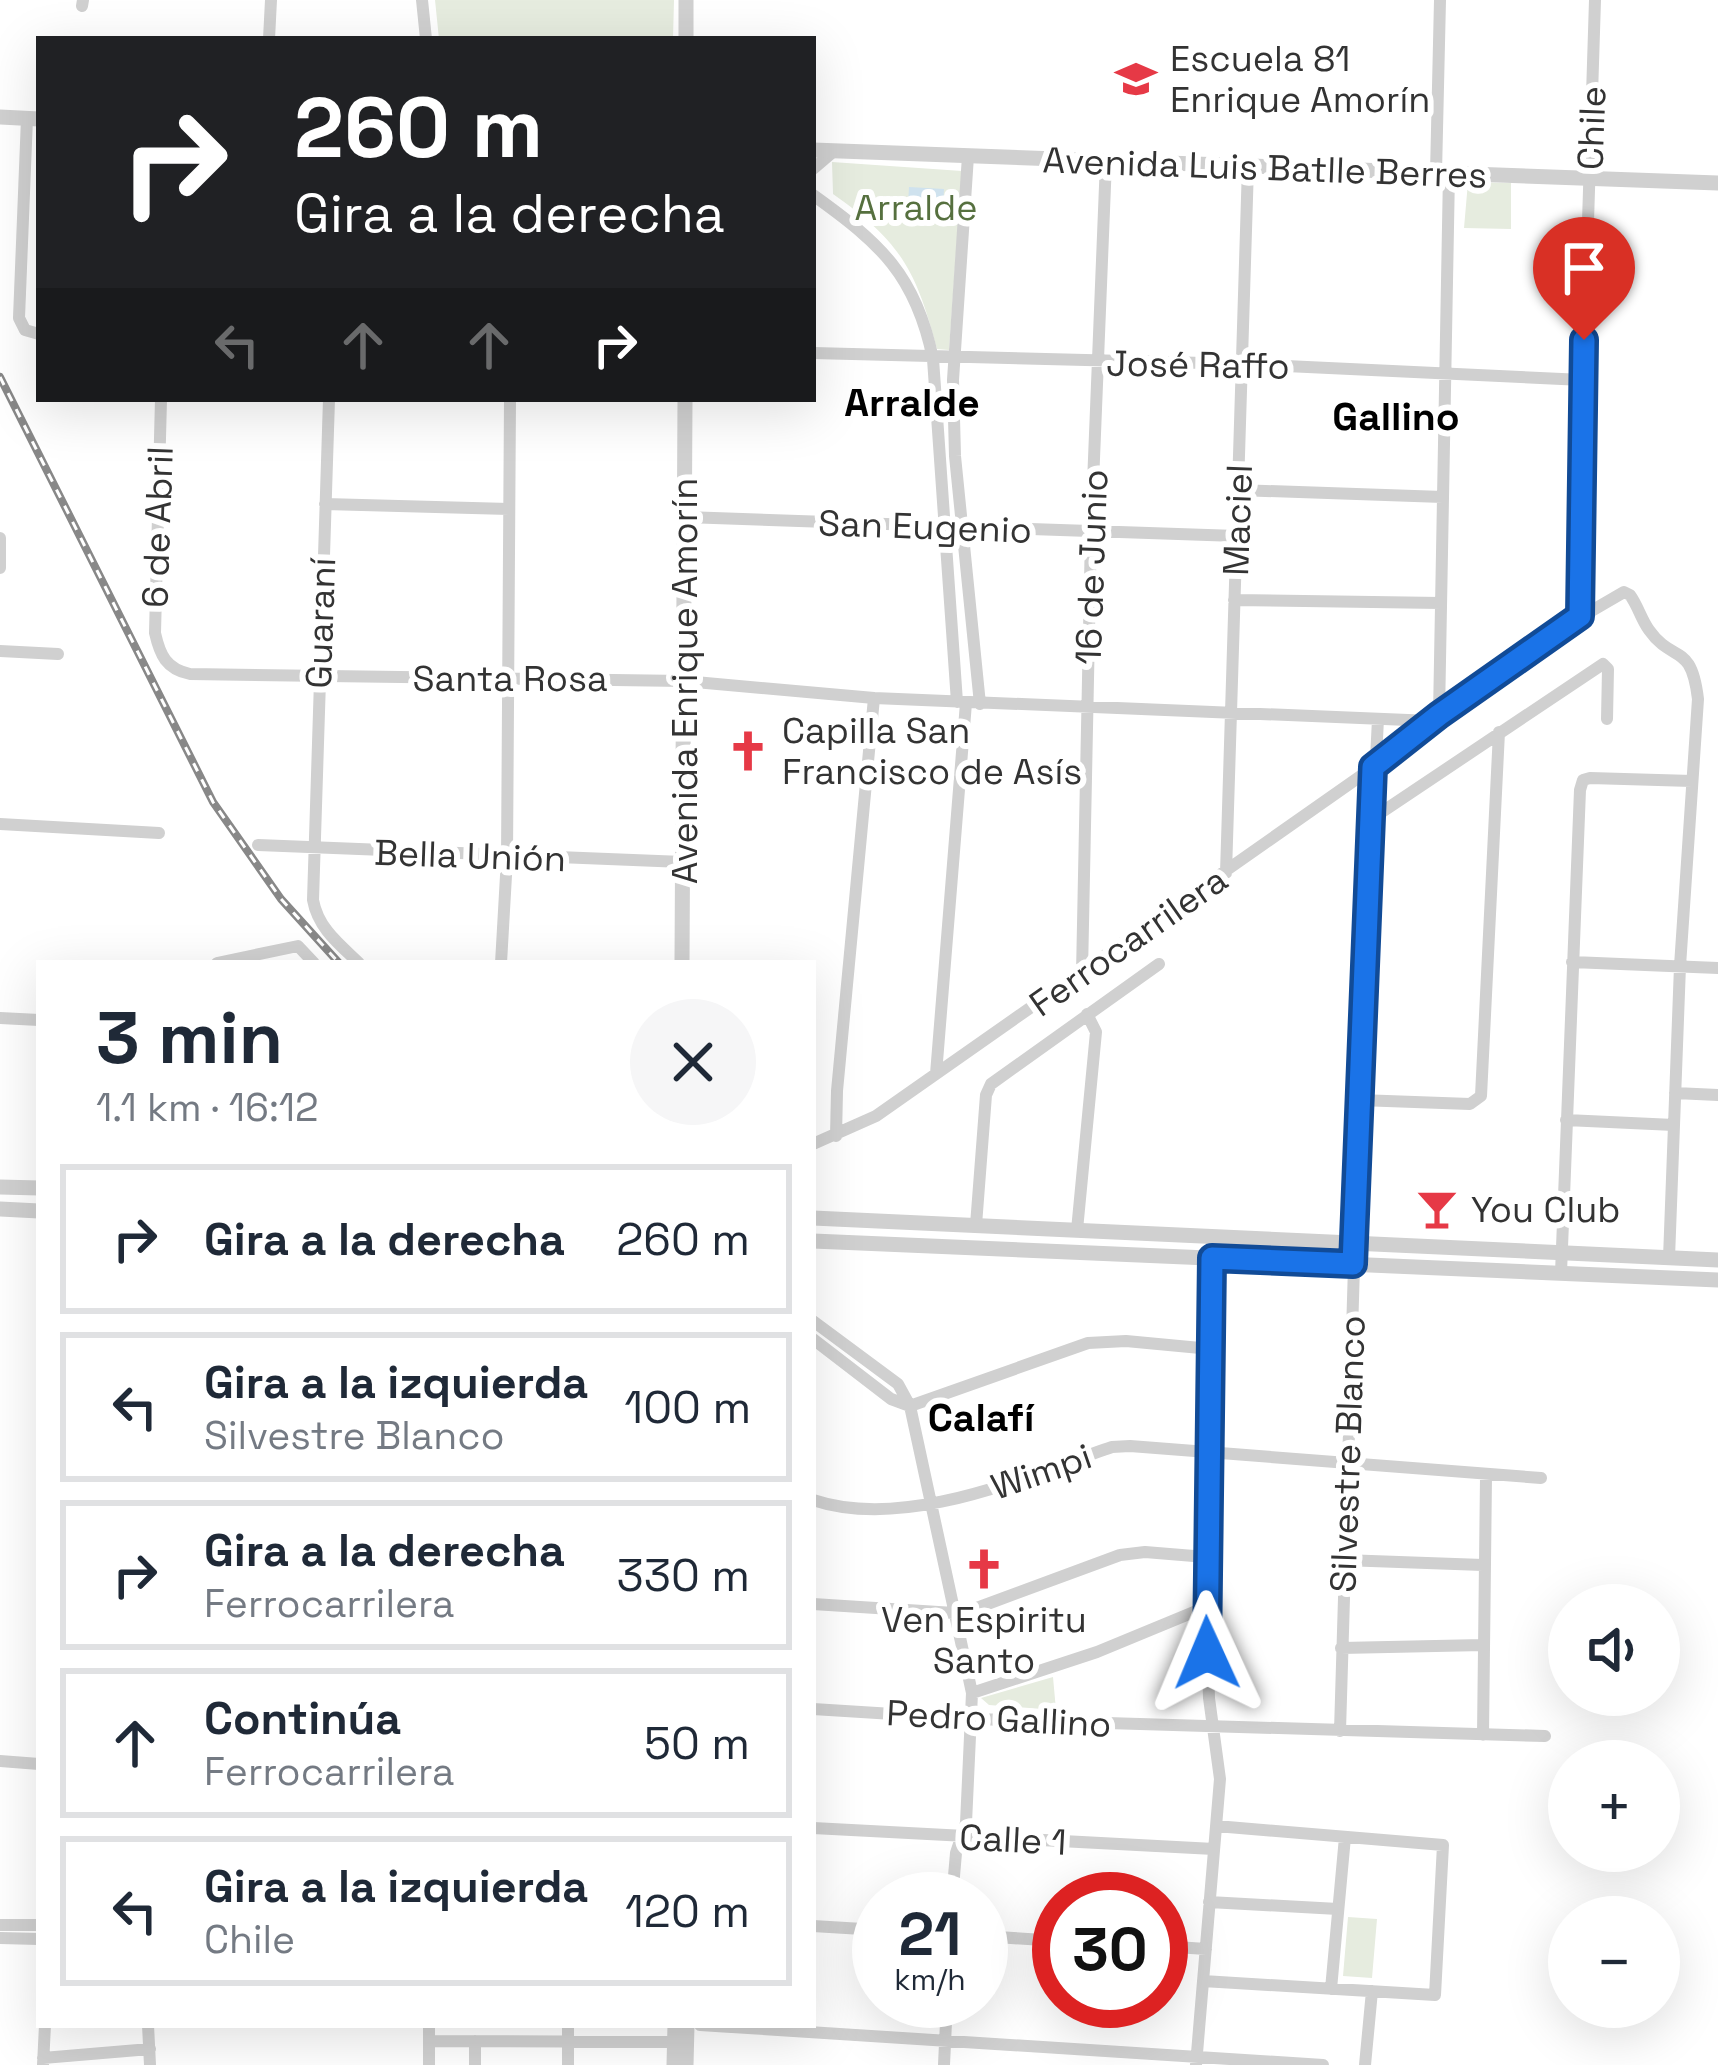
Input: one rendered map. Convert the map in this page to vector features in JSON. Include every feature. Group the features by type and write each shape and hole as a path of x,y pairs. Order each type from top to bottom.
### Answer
{"street":[{"path":"269,36 271,0"},
{"path":"422,0 425,36"},
{"path":"686,0 686,36"},
{"path":"1436,718 1447,373 1440,0"},
{"name":"Chile","path":"1580,616 1595,0"},
{"path":"0,117 33,118 19,318 25,330 36,333"},
{"name":"Avenida Luis Batlle Berres","path":"816,150 1718,183"},
{"path":"816,166 834,151"},
{"path":"936,1074 968,703 955,456 955,357 968,156"},
{"name":"16 de Junio","path":"1082,974 1091,533 1106,160"},
{"name":"Maciel","path":"1226,873 1247,166"},
{"path":"816,197 861,229 893,262 925,320 968,703"},
{"name":"José Raffo","path":"816,352 1244,364 1583,380"},
{"name":"6 de Abril","path":"160,654 153,611 161,402"},
{"name":"Guaraní","path":"313,848 329,402"},
{"path":"501,960 507,858 511,402"},
{"name":"Avenida Enrique Amorín","path":"682,960 686,402"},
{"path":"1238,490 1443,497"},
{"path":"325,504 509,509"},
{"name":"San Eugenio","path":"685,518 1237,536"},
{"path":"0,538 0,568"},
{"name":"Ferrocarrilera","path":"816,1143 876,1116 1226,873 1580,616 1624,592 1639,607 1654,637 1679,651 1695,674 1698,699 1692,782"},
{"path":"1234,600 1441,603"},
{"path":"0,651 58,653"},
{"name":"Santa Rosa","path":"160,654 176,671 190,674 684,681 1087,710 1436,718"},
{"path":"1373,818 1603,664 1609,669 1607,719"},
{"path":"836,1136 836,1091 874,698"},
{"name":"Silvestre Blanco","path":"1340,1731 1359,1100 1378,719"},
{"path":"1359,1100 1470,1104 1481,1096 1499,732"},
{"path":"1561,1273 1583,780 1692,782 1669,1258"},
{"path":"0,824 159,832"},
{"name":"Bella Unión","path":"258,845 683,862"},
{"path":"313,848 316,916 355,960"},
{"path":"238,960 288,953"},
{"path":"1572,962 1718,968"},
{"path":"976,1226 986,1095 991,1084 1159,964"},
{"path":"1077,1231 1096,1033 1087,1014"},
{"path":"0,1018 36,1020"},
{"path":"1675,1093 1718,1095"},
{"path":"1566,1120 1674,1125"},
{"path":"0,1187 36,1188"},
{"path":"0,1209 36,1210"},
{"path":"816,1218 1718,1260"},
{"path":"1197,2060 1220,1779 1206,1607 1212,1237"},
{"path":"816,1241 1718,1280"},
{"path":"816,1324 898,1384 910,1406 972,1694 962,1836 954,1872"},
{"path":"816,1341 891,1399 910,1406 1088,1342 1210,1349"},
{"name":"Wimpi","path":"816,1500 873,1507 931,1505 1112,1447 1541,1478"},
{"path":"1483,1735 1486,1477"},
{"path":"816,1604 954,1612 1131,1552 1206,1557"},
{"path":"1342,1560 1483,1565"},
{"path":"972,1694 1096,1652 1206,1607"},
{"path":"1341,1648 1483,1646"},
{"name":"Pedro Gallino","path":"816,1709 973,1719 1545,1736"},
{"path":"0,1761 36,1764"},
{"path":"1203,1981 1435,1995 1443,1845 1216,1826"},
{"name":"Calle 1","path":"816,1828 1214,1849"},
{"path":"1331,1989 1345,1837"},
{"path":"1210,1902 1338,1910"},
{"path":"0,1925 36,1925"},
{"path":"816,1926 852,1928"},
{"path":"0,1938 36,1939"},
{"path":"1188,1948 1206,1949"},
{"path":"1365,2065 1372,1991"},
{"path":"45,2028 43,2061 150,2049"},
{"path":"148,2028 150,2065"},
{"path":"429,2028 429,2065"},
{"path":"568,2028 568,2065"},
{"path":"749,2028 1323,2065"},
{"path":"944,2065 946,2028"},
{"path":"429,2041 568,2041 681,2033"},
{"path":"674,2065 681,2033"},
{"path":"681,2033 686,2065"},
{"path":"475,2041 475,2065"}],"green space":[{"path":"435,0 674,0 673,36 439,36"},
{"name":"Arralde","path":"832,162 962,171 949,350 937,349 903,260 875,227 833,194"},
{"path":"1468,182 1511,183 1511,229 1464,228"},
{"path":"1053,1677 1056,1710 989,1705 981,1698"},
{"path":"1348,1917 1377,1919 1372,1978 1343,1976"}],"water":[{"path":"909,187 944,189 943,207 908,205"}],"railway":[{"path":"0,377 213,802 281,899 336,960"}],"place":[{"name":"Escuela 81 Enrique Amorín","path":"1136,79"},
{"name":"Capilla San Francisco de Asís","path":"748,751"},
{"name":"You Club","path":"1437,1209"},
{"name":"Ven Espiritu Santo","path":"984,1569"}],"district":[{"name":"Arralde","path":"912,402"},
{"name":"Gallino","path":"1396,416"},
{"name":"Calafí","path":"981,1417"}],"route":[{"path":"1207,1653 1212,1258 1353,1264 1373,767 1580,616 1584,340"}]}
